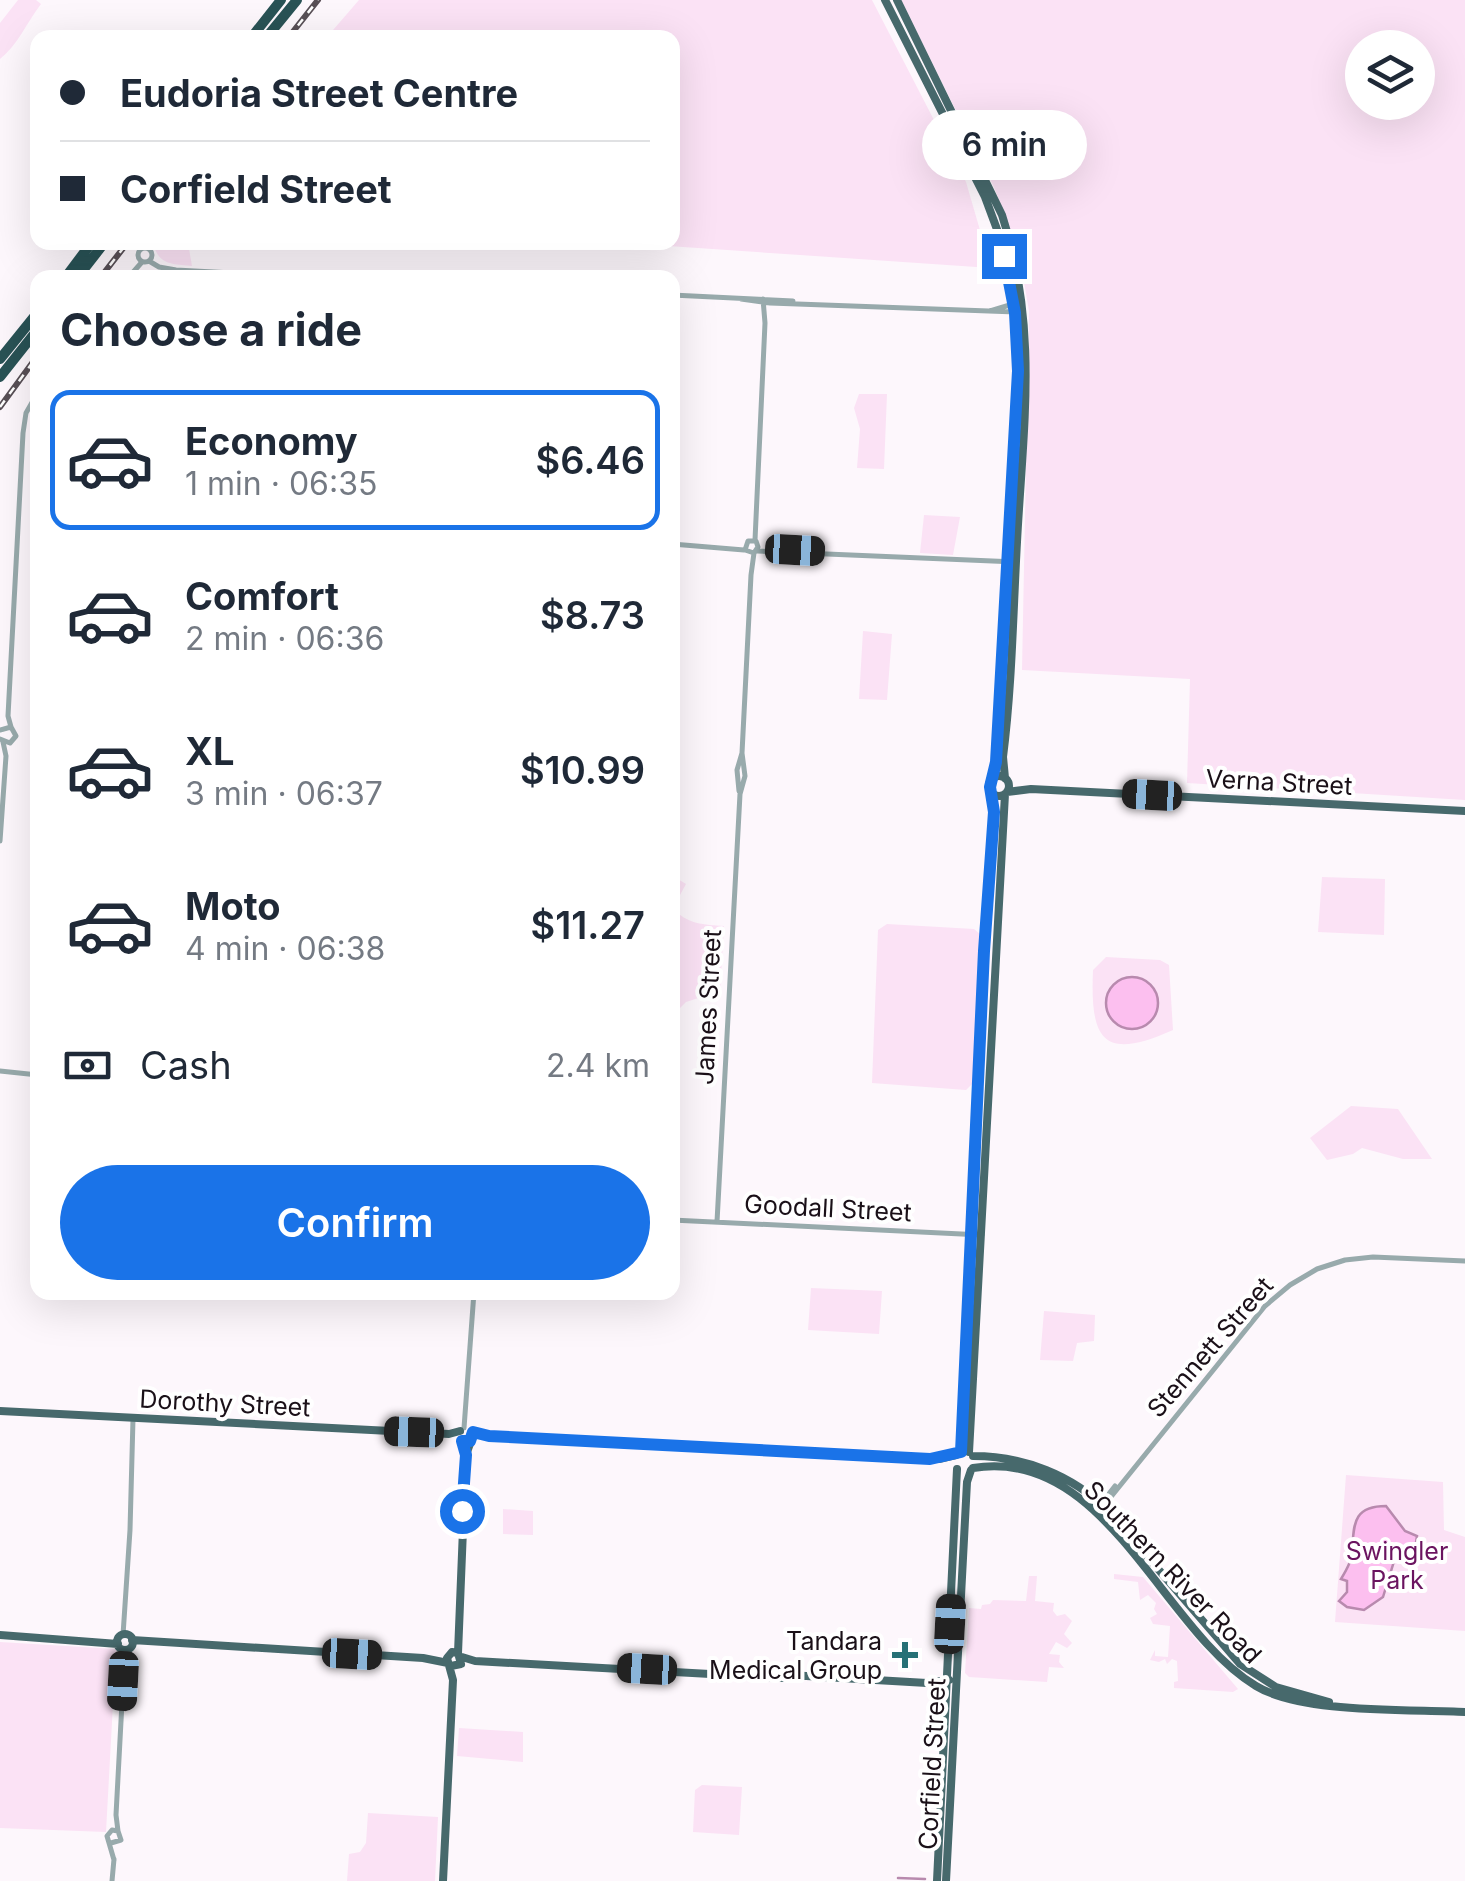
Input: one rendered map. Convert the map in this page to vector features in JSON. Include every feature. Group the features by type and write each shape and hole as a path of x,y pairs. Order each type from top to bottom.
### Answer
{"highway":[{"path":"257,30 279,0"},
{"path":"273,30 297,0"},
{"path":"0,359 30,322"},
{"path":"0,377 30,339"}],"main road":[{"name":"Corfield Street","path":"885,0 985,198 1019,307 1011,663 1003,757 1006,786 982,1235 946,1685 937,1881"},
{"name":"Corfield Street","path":"898,0 1002,215 1013,248 1026,410 991,792 994,812 984,951 962,1458 972,1469 967,1482 946,1881"},
{"path":"1014,430 1018,412 1026,410"},
{"path":"999,694 1003,666 1011,663"},
{"path":"991,792 998,796 1006,786 998,775 992,779"},
{"name":"Verna Street","path":"1006,786 1465,811"},
{"name":"Dorothy Street","path":"0,1411 962,1458"},
{"path":"442,1881 467,1435"},
{"name":"Southern River Road","path":"1344,1705 1276,1687 1240,1664 1101,1504 1056,1473 997,1458 962,1458 962,1472 996,1466 1025,1472 1082,1500 1236,1673 1283,1698 1312,1704 1465,1712"},
{"path":"0,1635 957,1686"}],"street":[{"path":"135,270 146,259 167,268 200,270"},
{"path":"680,295 987,312 1019,307"},
{"name":"James Street","path":"717,1222 740,794 745,776 742,753 751,547 760,467 766,301"},
{"path":"0,841 6,756 16,736 3,729 8,716 26,414 30,407"},
{"path":"680,544 1011,562"},
{"path":"6,756 1,740 12,742"},
{"path":"2,1073 30,1075"},
{"name":"Goodall Street","path":"680,1220 982,1235"},
{"name":"Stennett Street","path":"1101,1504 1266,1306 1302,1277 1345,1260 1373,1257 1465,1261"},
{"path":"467,1435 474,1300"},
{"path":"112,1881 114,1844 107,1836 115,1830 116,1818 136,1418"},
{"path":"1082,1500 1101,1504 1116,1535"},
{"path":"114,1844 122,1837 115,1830"}],"green space":[{"path":"18,0 36,0 41,4 0,59 0,23"},
{"path":"359,0 872,0 966,182 991,268 680,247 680,30 333,30"},
{"path":"901,0 1465,0 1465,800 1187,783 1190,679 1022,670 1029,311 1019,254 994,187"},
{"path":"156,250 189,250 192,266 170,263"},
{"path":"859,394 887,394 884,469 857,468 860,429 854,408"},
{"path":"924,515 960,517 953,555 920,553"},
{"path":"863,631 892,634 887,700 859,699"},
{"path":"1322,877 1385,879 1384,935 1318,932"},
{"path":"680,914 703,924 724,926 720,991 686,1002 680,1008"},
{"path":"887,924 974,929 980,934 973,1083 966,1090 872,1083 878,930"},
{"path":"1106,957 1160,960 1169,965 1173,1030 1130,1044 1105,1038 1094,1013 1093,970"},
{"path":"1351,1106 1398,1109 1432,1159 1403,1159 1362,1148 1327,1160 1310,1138"},
{"path":"811,1288 882,1291 879,1334 808,1330"},
{"path":"1044,1311 1095,1315 1094,1341 1077,1343 1073,1361 1040,1360"},
{"name":"Swingler Park","path":"1346,1475 1443,1482 1444,1530 1465,1537 1465,1631 1335,1622"},
{"path":"503,1509 533,1511 533,1535 503,1534"},
{"path":"1114,1574 1143,1577 1238,1689 1233,1692 1174,1688 1178,1681 1177,1661 1172,1659 1167,1664 1165,1659 1150,1660 1155,1650 1155,1656 1168,1657 1170,1626 1153,1624 1150,1618 1157,1614 1156,1603 1148,1595 1140,1600 1138,1582 1114,1579"},
{"path":"1029,1576 1037,1576 1035,1601 1054,1603 1057,1616 1065,1614 1072,1621 1064,1634 1072,1643 1067,1648 1056,1642 1049,1654 1060,1655 1059,1662 1064,1668 1049,1667 1047,1682 969,1677 965,1673 969,1608 981,1609 993,1600 1026,1601"},
{"path":"0,1642 116,1649 106,1832 0,1828"},
{"path":"459,1728 523,1732 523,1762 457,1756"},
{"path":"702,1785 742,1787 739,1835 693,1832 695,1790"},
{"path":"368,1813 438,1817 435,1881 347,1881 349,1854 360,1852 366,1843"}],"shaded area":[{"path":"1132,977 1150,985 1158,1003 1150,1021 1132,1029 1114,1021 1106,1003 1114,985"},
{"path":"1386,1506 1405,1531 1417,1536 1415,1549 1401,1550 1396,1555 1383,1597 1364,1610 1347,1607 1339,1601 1347,1592 1347,1581 1341,1579 1349,1564 1358,1517 1372,1507"}],"waterway":[{"path":"898,1878 925,1879"}],"railway":[{"path":"294,30 318,0"},
{"path":"106,270 122,250"},
{"path":"0,407 30,366"}],"place":[{"name":"Tandara Medical Group","path":"905,1655"}],"route":[{"path":"462,1511 466,1455 462,1441 470,1441 473,1432 489,1436 930,1459 961,1452 984,951 994,824 990,781 996,762 1018,371 1015,313 1004,256"}]}
